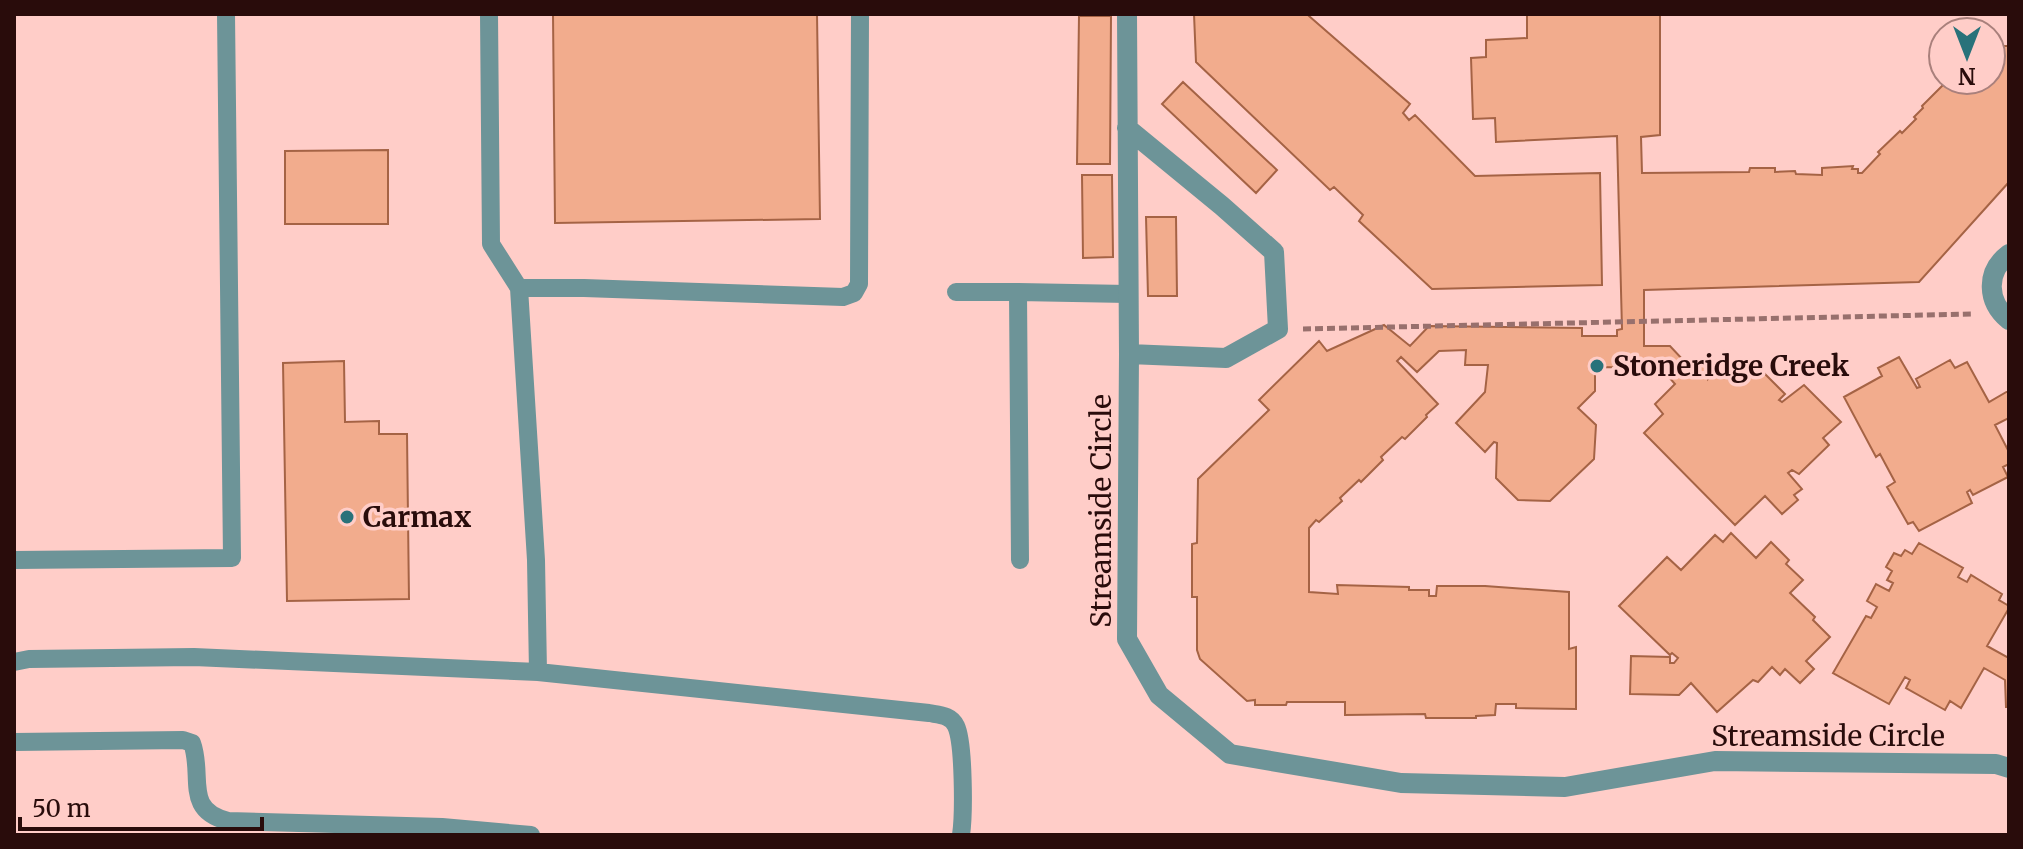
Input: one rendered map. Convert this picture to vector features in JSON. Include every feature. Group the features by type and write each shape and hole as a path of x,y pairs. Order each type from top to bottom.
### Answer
{"street":[{"name":"Streamside Circle","path":"1127,14 1127,639 1159,695 1230,754 1401,783 1565,787 1715,761 1996,764 2009,768"},
{"path":"1127,128 1274,252 1278,329"},
{"path":"2005,317 1994,302 1991,290 1997,266 2009,254"},
{"name":"Streamside Circle","path":"1129,354 1226,358 1278,329"}],"lane":[{"path":"14,560 232,558 226,14"},
{"path":"489,14 491,244 519,288 536,560 538,672"},
{"path":"519,288 843,297 854,293 859,284 860,14"},
{"path":"956,292 1128,294"},
{"path":"1018,292 1020,560"},
{"path":"14,662 29,659 194,657 538,672 947,716 955,724 960,740 961,835"},
{"path":"14,742 183,740 192,743 199,799 213,817 228,821 442,827 531,835"}],"path":[{"path":"1278,329 2005,317"}],"building":[{"path":"553,14 817,14 820,219 555,223"},
{"name":"Stoneridge Creek","path":"1194,14 1310,14 1410,104 1403,113 1409,120 1415,115 1475,176 1600,173 1602,285 1432,289 1359,221 1363,215 1334,187 1330,190 1196,62"},
{"name":"Stoneridge Creek","path":"1194,14 1310,14 1410,104 1403,113 1409,120 1415,115 1475,176 1600,173 1602,285 1432,289 1359,221 1363,215 1334,187 1330,190 1196,62"},
{"name":"Stoneridge Creek","path":"1194,14 1310,14 1410,104 1403,113 1409,120 1415,115 1475,176 1600,173 1602,285 1432,289 1359,221 1363,215 1334,187 1330,190 1196,62"},
{"name":"Stoneridge Creek","path":"1527,14 1660,14 1660,135 1641,137 1642,173 1749,172 1750,168 1775,168 1775,172 1822,175 1822,168 1853,166 1852,169 1862,173 1880,154 1878,152 1916,119 1914,117 1932,96 2007,96 2009,46 2009,182 1919,282 1644,290 1644,346 1670,346 1684,361 1707,361 1708,379 1721,366 1729,373 1741,361 1751,372 1756,365 1785,394 1779,400 1782,402 1804,385 1841,422 1823,438 1829,445 1799,474 1792,470 1788,473 1802,489 1794,495 1798,500 1782,514 1765,496 1735,525 1644,433 1663,414 1655,404 1675,384 1661,368 1595,367 1595,391 1578,408 1596,425 1594,459 1550,501 1518,500 1496,478 1497,443 1494,442 1485,452 1456,423 1485,392 1488,365 1465,365 1466,350 1439,351 1417,372 1401,357 1397,361 1438,404 1405,439 1402,437 1381,457 1383,460 1361,482 1359,480 1340,498 1342,501 1309,528 1309,592 1338,594 1337,585 1409,587 1409,590 1429,590 1429,596 1436,596 1437,586 1569,592 1569,649 1576,647 1576,709 1516,708 1516,704 1496,704 1495,715 1426,718 1425,714 1345,715 1345,702 1255,705 1255,700 1247,701 1200,659 1197,650 1197,597 1192,597 1192,544 1197,543 1198,479 1269,410 1259,400 1319,341 1327,351 1384,325 1410,346 1429,326 1582,328 1582,336 1617,336 1617,330 1622,329 1617,136 1496,142 1495,118 1473,119 1471,58 1486,57 1486,40 1527,38"},
{"name":"Stoneridge Creek","path":"1527,14 1660,14 1660,135 1641,137 1642,173 1749,172 1750,168 1775,168 1775,172 1822,175 1822,168 1853,166 1852,169 1862,173 1880,154 1878,152 1916,119 1914,117 1932,96 2007,96 2009,46 2009,182 1919,282 1644,290 1644,346 1670,346 1684,361 1707,361 1708,379 1721,366 1729,373 1741,361 1751,372 1756,365 1785,394 1779,400 1782,402 1804,385 1841,422 1823,438 1829,445 1799,474 1792,470 1788,473 1802,489 1794,495 1798,500 1782,514 1765,496 1735,525 1644,433 1663,414 1655,404 1675,384 1661,368 1595,367 1595,391 1578,408 1596,425 1594,459 1550,501 1518,500 1496,478 1497,443 1494,442 1485,452 1456,423 1485,392 1488,365 1465,365 1466,350 1439,351 1417,372 1401,357 1397,361 1438,404 1405,439 1402,437 1381,457 1383,460 1361,482 1359,480 1340,498 1342,501 1309,528 1309,592 1338,594 1337,585 1409,587 1409,590 1429,590 1429,596 1436,596 1437,586 1569,592 1569,649 1576,647 1576,709 1516,708 1516,704 1496,704 1495,715 1426,718 1425,714 1345,715 1345,702 1255,705 1255,700 1247,701 1200,659 1197,650 1197,597 1192,597 1192,544 1197,543 1198,479 1269,410 1259,400 1319,341 1327,351 1384,325 1410,346 1429,326 1582,328 1582,336 1617,336 1617,330 1622,329 1617,136 1496,142 1495,118 1473,119 1471,58 1486,57 1486,40 1527,38"},
{"name":"Stoneridge Creek","path":"1527,14 1660,14 1660,135 1641,137 1642,173 1749,172 1750,168 1775,168 1775,172 1822,175 1822,168 1853,166 1852,169 1862,173 1880,154 1878,152 1916,119 1914,117 1932,96 2007,96 2009,46 2009,182 1919,282 1644,290 1644,346 1670,346 1684,361 1707,361 1708,379 1721,366 1729,373 1741,361 1751,372 1756,365 1785,394 1779,400 1782,402 1804,385 1841,422 1823,438 1829,445 1799,474 1792,470 1788,473 1802,489 1794,495 1798,500 1782,514 1765,496 1735,525 1644,433 1663,414 1655,404 1675,384 1661,368 1595,367 1595,391 1578,408 1596,425 1594,459 1550,501 1518,500 1496,478 1497,443 1494,442 1485,452 1456,423 1485,392 1488,365 1465,365 1466,350 1439,351 1417,372 1401,357 1397,361 1438,404 1405,439 1402,437 1381,457 1383,460 1361,482 1359,480 1340,498 1342,501 1309,528 1309,592 1338,594 1337,585 1409,587 1409,590 1429,590 1429,596 1436,596 1437,586 1569,592 1569,649 1576,647 1576,709 1516,708 1516,704 1496,704 1495,715 1426,718 1425,714 1345,715 1345,702 1255,705 1255,700 1247,701 1200,659 1197,650 1197,597 1192,597 1192,544 1197,543 1198,479 1269,410 1259,400 1319,341 1327,351 1384,325 1410,346 1429,326 1582,328 1582,336 1617,336 1617,330 1622,329 1617,136 1496,142 1495,118 1473,119 1471,58 1486,57 1486,40 1527,38"},
{"path":"1079,16 1111,16 1110,164 1077,164"},
{"path":"1183,82 1277,170 1256,193 1162,104"},
{"path":"388,150 388,224 285,224 285,151"},
{"path":"1082,175 1112,175 1113,257 1083,258"},
{"path":"1146,217 1176,217 1177,296 1148,296"},
{"path":"1899,357 1917,388 1920,387 1916,379 1950,360 1955,368 1967,362 1989,402 2008,391 2009,359 2009,418 1995,425 2009,452 2009,464 2003,467 2008,477 1973,495 1970,490 1967,492 1972,503 1919,531 1913,522 1908,524 1887,487 1895,482 1880,454 1876,457 1844,397 1882,376 1878,368"},
{"name":"Carmax","path":"344,361 345,422 379,421 379,434 407,434 409,599 287,601 283,363"},
{"path":"1731,533 1756,558 1771,542 1789,560 1786,564 1803,580 1790,593 1830,637 1806,661 1814,669 1800,683 1785,669 1780,675 1772,667 1758,682 1753,680 1717,712 1691,683 1679,695 1630,694 1631,656 1670,657 1670,663 1678,658 1672,653 1670,655 1619,606 1667,557 1681,570 1715,535 1723,542"},
{"path":"1919,543 1963,568 1958,577 1967,582 1971,575 2002,594 1999,600 2009,606 1987,646 2009,658 2009,707 2006,707 2005,680 1984,668 1961,708 1950,701 1945,710 1906,688 1910,680 1905,677 1889,704 1833,673 1866,616 1871,618 1877,607 1867,601 1876,584 1889,591 1893,583 1887,580 1892,571 1886,567 1894,553 1901,556 1905,550 1912,554"}],"place":[{"name":"Stoneridge Creek","path":"1597,366"},
{"name":"Carmax","path":"347,517"}]}
